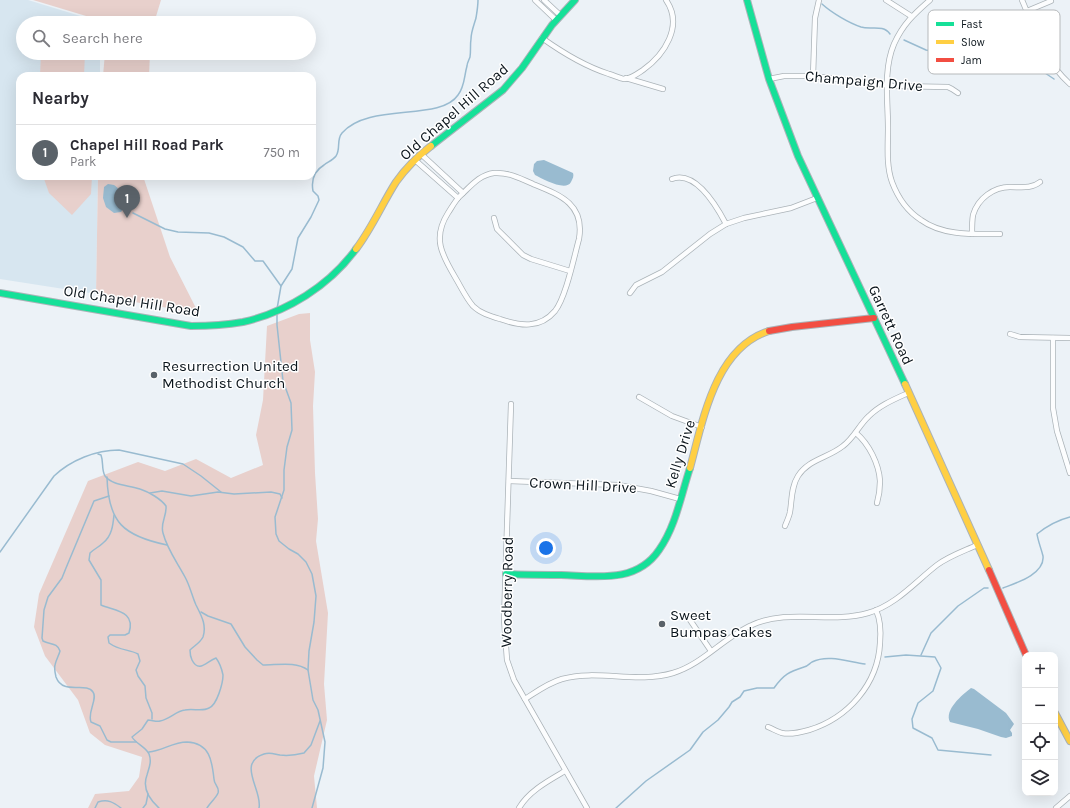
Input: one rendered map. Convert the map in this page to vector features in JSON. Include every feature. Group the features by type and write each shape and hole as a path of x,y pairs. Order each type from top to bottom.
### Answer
{"street":[{"path":"535,0 558,17"},
{"path":"544,0 558,17"},
{"name":"Old Chapel Hill Road","path":"0,293 180,324 221,325 257,318 293,303 323,284 341,268 353,253 403,174 415,160 506,88 523,67 558,17 575,0"},
{"path":"626,78 635,76 650,66 660,56 668,44 673,21 670,7 666,0"},
{"name":"Garrett Road","path":"747,0 769,79 788,133 816,198 874,318 1025,652"},
{"path":"813,76 815,18 819,0"},
{"path":"886,0 911,16"},
{"path":"930,0 911,16 902,29 893,46 889,65 887,85 888,165 892,182 902,202 910,212 931,226 952,232 1000,234"},
{"path":"1022,0 1027,10 1051,1"},
{"path":"542,38 566,55 591,68 663,89"},
{"path":"1060,73 1070,84"},
{"name":"Champaign Drive","path":"769,79 784,76 813,76 887,85 948,87 958,93"},
{"path":"421,154 463,193"},
{"path":"415,160 458,198"},
{"path":"437,179 442,173"},
{"path":"499,173 515,176 563,198 574,209 580,223 579,240 570,272 560,304 552,314 541,322 520,325 481,312 469,300 446,262 441,250 440,235 442,223 458,198 463,193 479,178 490,174 499,173"},
{"path":"672,179 678,177 686,179 701,188 714,202 726,224"},
{"path":"972,234 974,212 983,198 1000,188 1030,187 1040,182"},
{"path":"630,293 636,285 673,265 710,234 726,224 744,218 791,208 816,198"},
{"path":"494,218 497,229 523,255 570,272"},
{"name":"Kelly Drive","path":"506,574 601,577 621,574 641,568 655,556 667,537 711,395 724,368 734,356 756,337 770,332 792,327 874,318"},
{"path":"1010,334 1020,338 1070,338"},
{"path":"1053,338 1053,408 1059,440 1070,473"},
{"path":"785,526 790,513 793,489 798,475 815,460 845,445 869,415 886,404 908,393"},
{"path":"639,397 649,405 672,416 702,427"},
{"name":"Woodberry Road","path":"511,404 504,619 505,651 511,673 587,808"},
{"path":"856,433 866,442 878,472 880,486 877,503"},
{"name":"Crown Hill Drive","path":"509,481 618,485 651,490 680,498"},
{"path":"525,699 554,682 573,676 653,677 674,673 688,666 746,628 772,618 793,616 850,617 876,610 897,598 944,560 977,545"},
{"path":"768,727 783,733 800,732 814,728 837,717 856,701 867,686 877,662 880,648 881,630 876,610"},
{"path":"688,617 711,651"},
{"path":"1058,719 1070,741"},
{"path":"519,808 526,798 534,791 566,771"},
{"path":"1056,808 1070,796"}],"shaded area":[{"path":"0,0 28,0 80,16 16,16 16,60 100,60 100,72 16,72 16,180 98,180 96,294 0,279"},
{"path":"33,0 161,0 156,16 86,16"},
{"path":"41,60 85,60 84,72 40,72"},
{"path":"104,60 150,60 149,72 103,72"},
{"path":"44,180 92,180 91,194 72,215 49,193"},
{"path":"98,180 144,180 170,257 199,314 178,313 179,310 96,295"},
{"path":"310,313 310,340 315,372 313,406 318,519 316,541 328,613 324,684 327,720 314,776 317,808 88,808 95,794 129,791 139,777 142,757 105,745 90,733 78,700 45,656 34,627 39,594 88,481 138,462 165,471 196,459 231,478 263,465 256,435 263,400 267,326 299,314"}],"water":[{"path":"544,160 573,173 571,182 564,186 549,182 535,175 533,171 534,164 537,161"},
{"path":"108,184 117,187 123,198 124,206 121,212 114,213 106,207 103,198 104,187"},
{"path":"971,688 1006,713 1014,724 1010,730 1012,736 1006,738 1001,737 950,722 949,713 955,703"}],"waterway":[{"path":"316,173 321,167 336,156 340,136 354,124 369,118 386,114 436,108 449,103 458,95 463,85 467,64 470,57 472,34 478,7 478,0"},
{"path":"822,4 856,25 865,28 884,29 890,34"},
{"path":"904,40 928,50"},
{"path":"1046,74 1054,79"},
{"path":"277,309 281,286 292,269 298,238 311,217 319,200 318,196 313,191 313,180"},
{"path":"133,213 165,229 178,232 209,233 224,237 243,247 255,261 263,261 281,286"},
{"path":"277,313 283,381 291,403 292,430 287,447 284,470 284,490 275,517 276,534 279,541 298,554 306,562 312,574 316,596 308,670 313,700 318,710 325,742 323,768 312,808"},
{"path":"0,552 54,476 68,465 93,454 110,450 119,450 183,464 221,492"},
{"path":"98,454 101,455 104,473 108,479 112,482 147,492 158,498 166,506 166,513 162,526 165,539 187,580 204,624 203,637 199,643 190,650 192,660 197,666 200,666 216,658 223,675 219,693 215,703 212,706 203,710 182,711 160,721 148,720 142,729 132,737 146,749 149,754 150,762 146,780 146,789 150,797 159,808"},
{"path":"107,477 111,506 121,525 129,532 140,537 167,545"},
{"path":"150,493 162,491 191,496 218,492 234,494 271,492 280,494 282,498"},
{"path":"109,496 94,501 62,578 48,597 44,610 42,638 43,641 53,644 59,648 60,651 55,663 55,672 59,683 69,687 90,689 93,692 94,698 90,714 91,722 100,726 107,740 111,742 136,742"},
{"path":"114,515 110,534 106,540 90,553 89,560 101,580 101,605 123,613 130,620 129,633 125,635 110,635 108,637 109,643 138,654 140,661 136,670 145,686 146,698 152,713 152,719"},
{"path":"1003,588 1035,573 1042,562 1043,556 1037,534 1045,528 1070,517"},
{"path":"921,655 931,633 958,606 984,588 988,588"},
{"path":"201,612 231,624 245,647 263,665 292,664 308,670"},
{"path":"885,657 906,655 935,657 941,668 933,691 918,703 912,719 913,728 932,738 938,750 991,755"},
{"path":"616,808 646,781 690,750 703,732 718,720 732,702 740,697 744,691 757,688 774,688 787,674 818,660 838,659 865,664"},
{"path":"259,808 258,794 251,771 252,764 256,758 268,753 280,755 295,755 304,753 311,745 320,721"},
{"path":"149,752 182,742 195,743 205,749 211,760 214,781 218,788 216,797 207,808"},
{"path":"143,808 146,804 148,794"},
{"path":"95,808 98,802 105,801 113,803 121,808"}],"traffic: fast":[{"path":"431,146 503,90 522,68 552,25 575,0"},
{"path":"747,0 769,79 798,156 905,384"},
{"path":"0,293 191,326 230,324 259,318 275,312 306,296 333,275 356,249"},
{"path":"506,574 614,576 639,568 650,561 665,541 678,510 690,468"}],"traffic: slow":[{"path":"356,249 367,233 396,182 412,162 431,146"},
{"path":"690,468 706,408 724,369 736,353 751,340 769,331"},
{"path":"905,384 989,570"},
{"path":"1058,719 1070,741"}],"traffic: jam":[{"path":"769,331 874,318"},
{"path":"989,570 1025,652"}],"place":[{"name":"Chapel Hill Road Park","path":"127,218"},
{"name":"Resurrection United Methodist Church","path":"154,375"},
{"name":"Sweet Bumpas Cakes","path":"662,624"}]}
